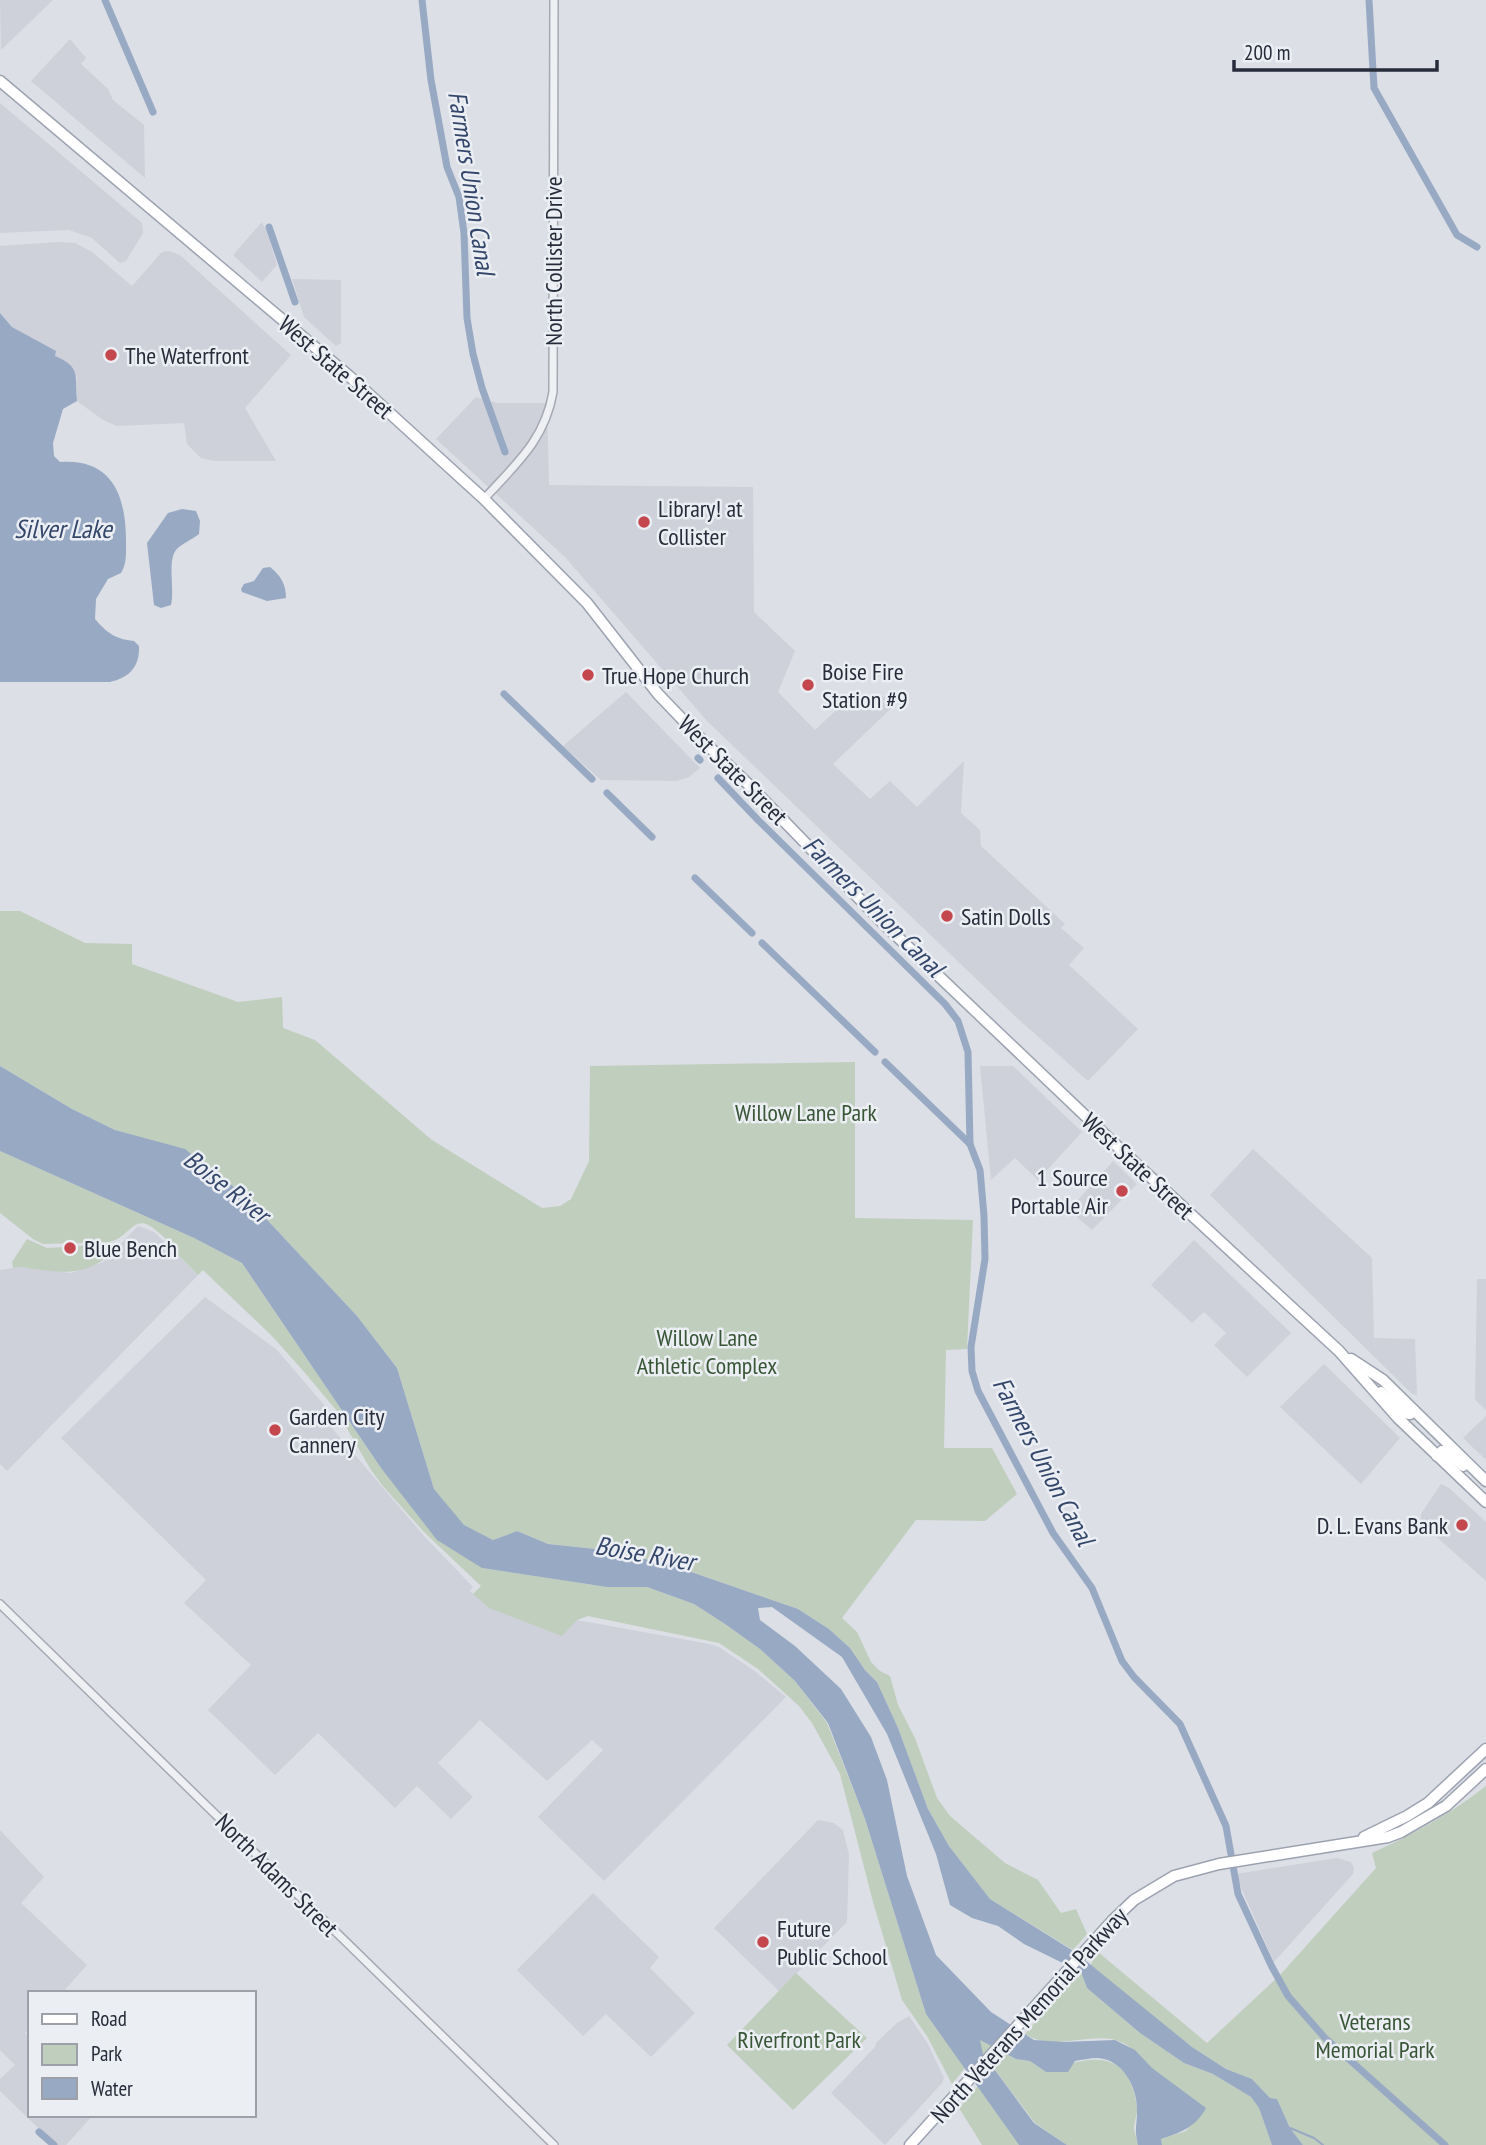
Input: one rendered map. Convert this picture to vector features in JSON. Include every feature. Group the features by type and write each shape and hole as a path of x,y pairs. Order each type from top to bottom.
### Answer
{"main road":[{"name":"West State Street","path":"0,81 349,376 484,499 587,603 658,694 702,741 748,784 888,928 1119,1149 1339,1351 1398,1418 1486,1502"},
{"name":"West State Street","path":"1339,1351 1383,1380 1486,1481"},
{"name":"West State Street","path":"1371,1387 1380,1391 1404,1413 1410,1415 1414,1411"},
{"name":"West State Street","path":"1437,1455 1445,1451 1461,1465 1474,1469"},
{"name":"North Veterans Memorial Parkway","path":"1354,1842 1407,1816 1428,1802 1486,1749"},
{"name":"North Veterans Memorial Parkway","path":"910,2145 1134,1900 1174,1876 1219,1864 1388,1837 1421,1822 1446,1806 1486,1769"}],"street":[{"name":"North Collister Drive","path":"484,499 538,438 551,408 554,0"},
{"name":"North Adams Street","path":"0,1604 554,2145"}],"shaded area":[{"path":"0,0 53,0 1,50"},
{"path":"70,39 86,58 81,64 108,89 113,100 144,125 145,178 31,81"},
{"path":"0,103 142,223 143,233 126,261 120,263 92,238 69,230 0,233"},
{"path":"262,222 277,265 262,282 233,255"},
{"path":"75,243 92,252 132,286 162,252 169,251 180,255 291,355 245,408 276,461 214,461 201,458 187,444 184,423 117,426 103,420 77,401 77,377 55,356 55,351 12,327 0,313 0,246"},
{"path":"292,279 341,280 341,343 336,346 304,317"},
{"path":"476,397 497,403 547,403 549,485 753,487 754,612 795,651 778,692 815,730 851,696 903,697 833,764 870,799 890,781 917,807 964,761 961,813 980,830 981,846 1065,924 1061,928 1084,948 1069,965 1138,1029 1088,1081 1016,1017 707,721 565,557 436,439"},
{"path":"626,692 700,768 689,777 677,781 601,780 563,746"},
{"path":"980,1066 1013,1066 1082,1132 1038,1180 1015,1158 991,1180"},
{"path":"1253,1149 1372,1258 1374,1338 1415,1339 1417,1395 1412,1394 1210,1195"},
{"path":"1113,1161 1137,1184 1092,1230 1069,1210"},
{"path":"138,1226 154,1232 198,1275 7,1471 0,1464 0,1270 20,1267 71,1273 103,1262"},
{"path":"1194,1240 1291,1333 1247,1377 1214,1345 1226,1333 1204,1312 1192,1323 1151,1285"},
{"path":"1477,1279 1486,1279 1486,1410 1475,1400"},
{"path":"205,1297 277,1350 325,1406 332,1428 425,1537 473,1587 470,1591 489,1608 577,1620 709,1644 719,1647 756,1672 786,1697 604,1881 538,1817 603,1750 592,1740 547,1781 480,1720 438,1763 473,1797 451,1819 417,1786 395,1808 318,1733 275,1775 208,1710 251,1665 184,1603 206,1580 61,1438"},
{"path":"1324,1364 1400,1438 1361,1484 1280,1407"},
{"path":"1486,1416 1486,1460 1463,1438"},
{"path":"1441,1484 1449,1488 1486,1522 1486,1581 1421,1523 1421,1514"},
{"path":"818,1820 834,1823 843,1830 849,1855 847,1922 779,1991 714,1928"},
{"path":"0,1830 44,1877 21,1903 87,1965 64,1991 28,1991 28,2029 25,2033 28,2035 28,2117 91,2117 66,2145 56,2145 0,2091 0,2079 15,2065 0,2050"},
{"path":"1337,1858 1351,1862 1353,1874 1274,1962 1235,1874"},
{"path":"593,1893 659,1957 650,1968 695,2013 651,2057 606,2014 583,2036 517,1970"},
{"path":"909,2016 928,2044 944,2078 885,2145 831,2093 876,2043 897,2023"}],"green space":[{"name":"Willow Lane Athletic Complex","path":"0,911 20,911 85,943 132,944 132,964 238,1002 282,997 283,1028 315,1040 432,1140 542,1208 560,1206 571,1199 589,1161 590,1066 855,1062 855,1218 973,1220 967,1349 946,1350 944,1448 992,1448 1017,1494 985,1521 916,1520 842,1618 857,1632 871,1662 890,1676 898,1705 915,1738 937,1798 950,1816 1005,1863 1038,1880 1061,1913 1076,1909 1087,1934 1073,1950 990,1899 949,1846 928,1809 898,1728 877,1682 850,1648 829,1629 798,1609 671,1565 605,1550 548,1544 517,1531 493,1540 463,1525 434,1489 397,1368 357,1316 243,1194 185,1150 115,1130 72,1109 0,1066"},
{"path":"0,1151 194,1238 242,1263 381,1468 482,1568 607,1587 647,1587 694,1604 760,1649 795,1681 827,1723 865,1819 926,2014 965,2068 952,2084 927,2036 902,2000 840,1774 812,1723 799,1706 758,1669 719,1643 588,1616 577,1620 562,1636 489,1608 473,1594 481,1586 423,1531 382,1485 337,1411 305,1373 273,1337 203,1270 198,1275 172,1249 165,1237 143,1223 133,1226 110,1242 43,1244 33,1239 0,1213"},
{"path":"27,1239 47,1248 112,1244 116,1249 105,1259 82,1270 59,1272 13,1268 12,1262"},
{"name":"Veterans Memorial Park","path":"1486,1786 1486,2145 1303,2145 1290,2128 1277,2099 1270,2098 1252,2079 1226,2069 1192,2047 1087,1971 1098,1952 1207,2043 1280,1975 1376,1868 1372,1853 1431,1823"},
{"path":"1081,1972 1087,1988 1140,2033 1184,2063 1213,2074 1251,2097 1259,2108 1272,2145 1162,2145 1161,2139 1186,2131 1205,2108 1153,2070 1121,2042 1104,2038 1046,2042 1025,2034 1076,1975 1079,1978"},
{"name":"Riverfront Park","path":"796,1973 867,2038 793,2110 727,2045"},
{"path":"979,2039 1016,2059 1030,2061 1046,2072 1092,2060 1116,2065 1126,2074 1133,2088 1137,2107 1134,2129 1138,2145 1067,2145 1035,2123 983,2054"},
{"path":"978,2086 1019,2145 982,2145 959,2108"}],"water":[{"name":"Silver Lake","path":"0,313 12,327 56,351 55,356 69,364 75,373 77,401 63,409 53,443 54,456 60,462 78,462 93,466 113,484 119,496 125,525 125,562 121,573 108,579 96,599 95,619 112,635 134,641 139,646 135,666 117,680 0,682"},
{"path":"182,509 196,511 200,521 199,534 178,548 173,555 171,605 161,608 154,605 147,543 168,513"},
{"path":"270,567 282,581 286,598 267,601 242,592 244,584 254,581 263,568"},
{"name":"Boise River","path":"0,1066 72,1109 115,1130 185,1149 243,1194 357,1316 397,1368 434,1489 464,1525 493,1540 517,1531 548,1544 605,1550 671,1565 798,1609 829,1629 850,1648 877,1682 898,1728 928,1809 949,1846 990,1899 1075,1952 1192,2047 1226,2069 1252,2079 1270,2098 1277,2099 1290,2128 1303,2145 1272,2145 1259,2108 1251,2097 1213,2074 1184,2063 1140,2033 1087,1988 1081,1972 1024,1944 998,1926 972,1918 950,1905 936,1854 887,1734 842,1657 772,1607 758,1608 760,1620 795,1646 841,1689 871,1737 887,1780 907,1876 936,1955 991,2012 1034,2040 1115,2040 1135,2050 1152,2068 1206,2108 1187,2128 1161,2139 1162,2145 1138,2145 1135,2094 1127,2076 1114,2063 1092,2058 1075,2061 1068,2072 1046,2072 1030,2061 1016,2059 980,2040 983,2054 1034,2123 1067,2145 1019,2145 926,2014 865,1819 828,1723 795,1681 760,1649 694,1604 647,1587 607,1587 482,1568 437,1540 381,1468 242,1263 194,1238 0,1151"}],"waterway":[{"path":"105,0 153,112"},
{"name":"Farmers Union Canal","path":"422,0 431,80 447,167 459,197 464,233 467,318 473,354 505,452"},
{"path":"1369,0 1374,88 1457,235 1477,247"},
{"path":"269,227 295,302"},
{"path":"504,694 592,779"},
{"name":"Farmers Union Canal","path":"718,778 945,1004 958,1021 968,1052 970,1144 980,1170 984,1216 985,1259 971,1347 972,1371 978,1391 1053,1533 1092,1588 1122,1661 1180,1724 1226,1826 1238,1894 1288,1996 1324,2037 1445,2145"},
{"path":"607,793 652,837"},
{"path":"695,878 752,933"},
{"path":"762,943 875,1052"},
{"path":"885,1062 970,1144"},
{"path":"1290,2128 1314,2138 1323,2145"},
{"path":"39,2132 54,2145"}],"place":[{"name":"The Waterfront","path":"111,355"},
{"name":"Library! at Collister","path":"644,522"},
{"name":"True Hope Church","path":"588,675"},
{"name":"Boise Fire Station #9","path":"808,685"},
{"name":"Satin Dolls","path":"947,916"},
{"name":"1 Source Portable Air","path":"1122,1191"},
{"name":"Blue Bench","path":"70,1248"},
{"name":"Garden City Cannery","path":"275,1430"},
{"name":"D. L. Evans Bank","path":"1462,1525"},
{"name":"Future Public School","path":"763,1942"}],"park label":[{"name":"Willow Lane Park","path":"806,1112"}]}
